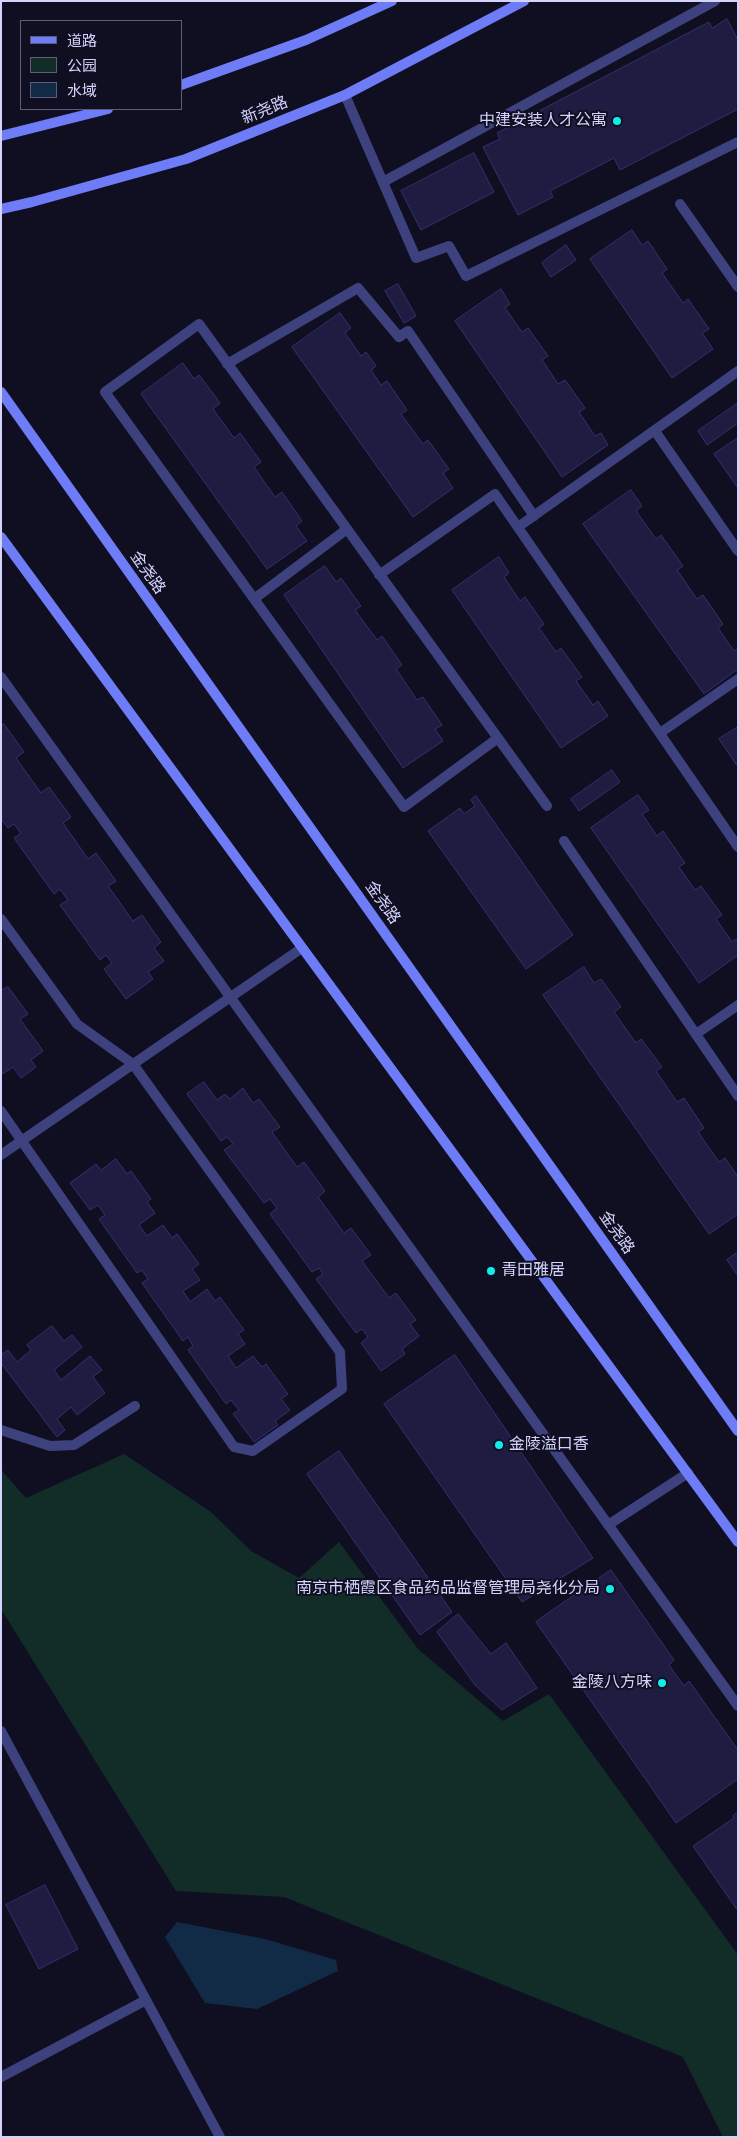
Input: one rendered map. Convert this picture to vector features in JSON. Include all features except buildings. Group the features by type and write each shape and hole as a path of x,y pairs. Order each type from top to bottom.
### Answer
{"main road":[{"path":"182,86 306,40 392,1"},
{"name":"新尧路","path":"1,209 186,159 345,94 524,1"},
{"path":"1,136 104,110"},
{"name":"金尧路","path":"1,392 738,1431"},
{"path":"1,537 738,1542"}],"street":[{"path":"383,182 715,1"},
{"path":"345,94 416,258 449,246 466,276 738,142"},
{"path":"680,204 738,287"},
{"path":"227,364 358,288 399,337 408,331 534,516"},
{"path":"498,738 404,807 105,392 199,324 379,575 498,738 547,806"},
{"path":"518,527 738,371"},
{"path":"654,431 738,551"},
{"path":"379,575 495,494 738,847"},
{"path":"254,599 347,530"},
{"path":"1,677 738,1706"},
{"path":"660,733 738,679"},
{"path":"564,841 738,1096"},
{"path":"1,919 77,1024 133,1064 340,1352 342,1389 253,1451 234,1447 1,1111"},
{"path":"1,1155 302,948"},
{"path":"696,1034 738,1005"},
{"path":"1,1430 50,1446 74,1445 134,1406"},
{"path":"608,1525 688,1473"},
{"path":"1,1731 220,2137"},
{"path":"1,2077 146,2000"}],"green space":[{"path":"124,1454 211,1512 251,1551 299,1578 339,1542 418,1649 503,1721 549,1694 738,1955 738,2137 723,2137 683,2057 284,1897 176,1891 1,1609 1,1470 26,1498"}],"water":[{"path":"177,1922 265,1939 336,1960 338,1971 257,2009 205,2003 165,1937"}],"place":[{"name":"中建安装人才公寓","path":"617,121"},
{"name":"青田雅居","path":"491,1271"},
{"name":"金陵溢口香","path":"499,1445"},
{"name":"南京市栖霞区食品药品监督管理局尧化分局","path":"610,1589"},
{"name":"金陵八方味","path":"662,1683"}]}
